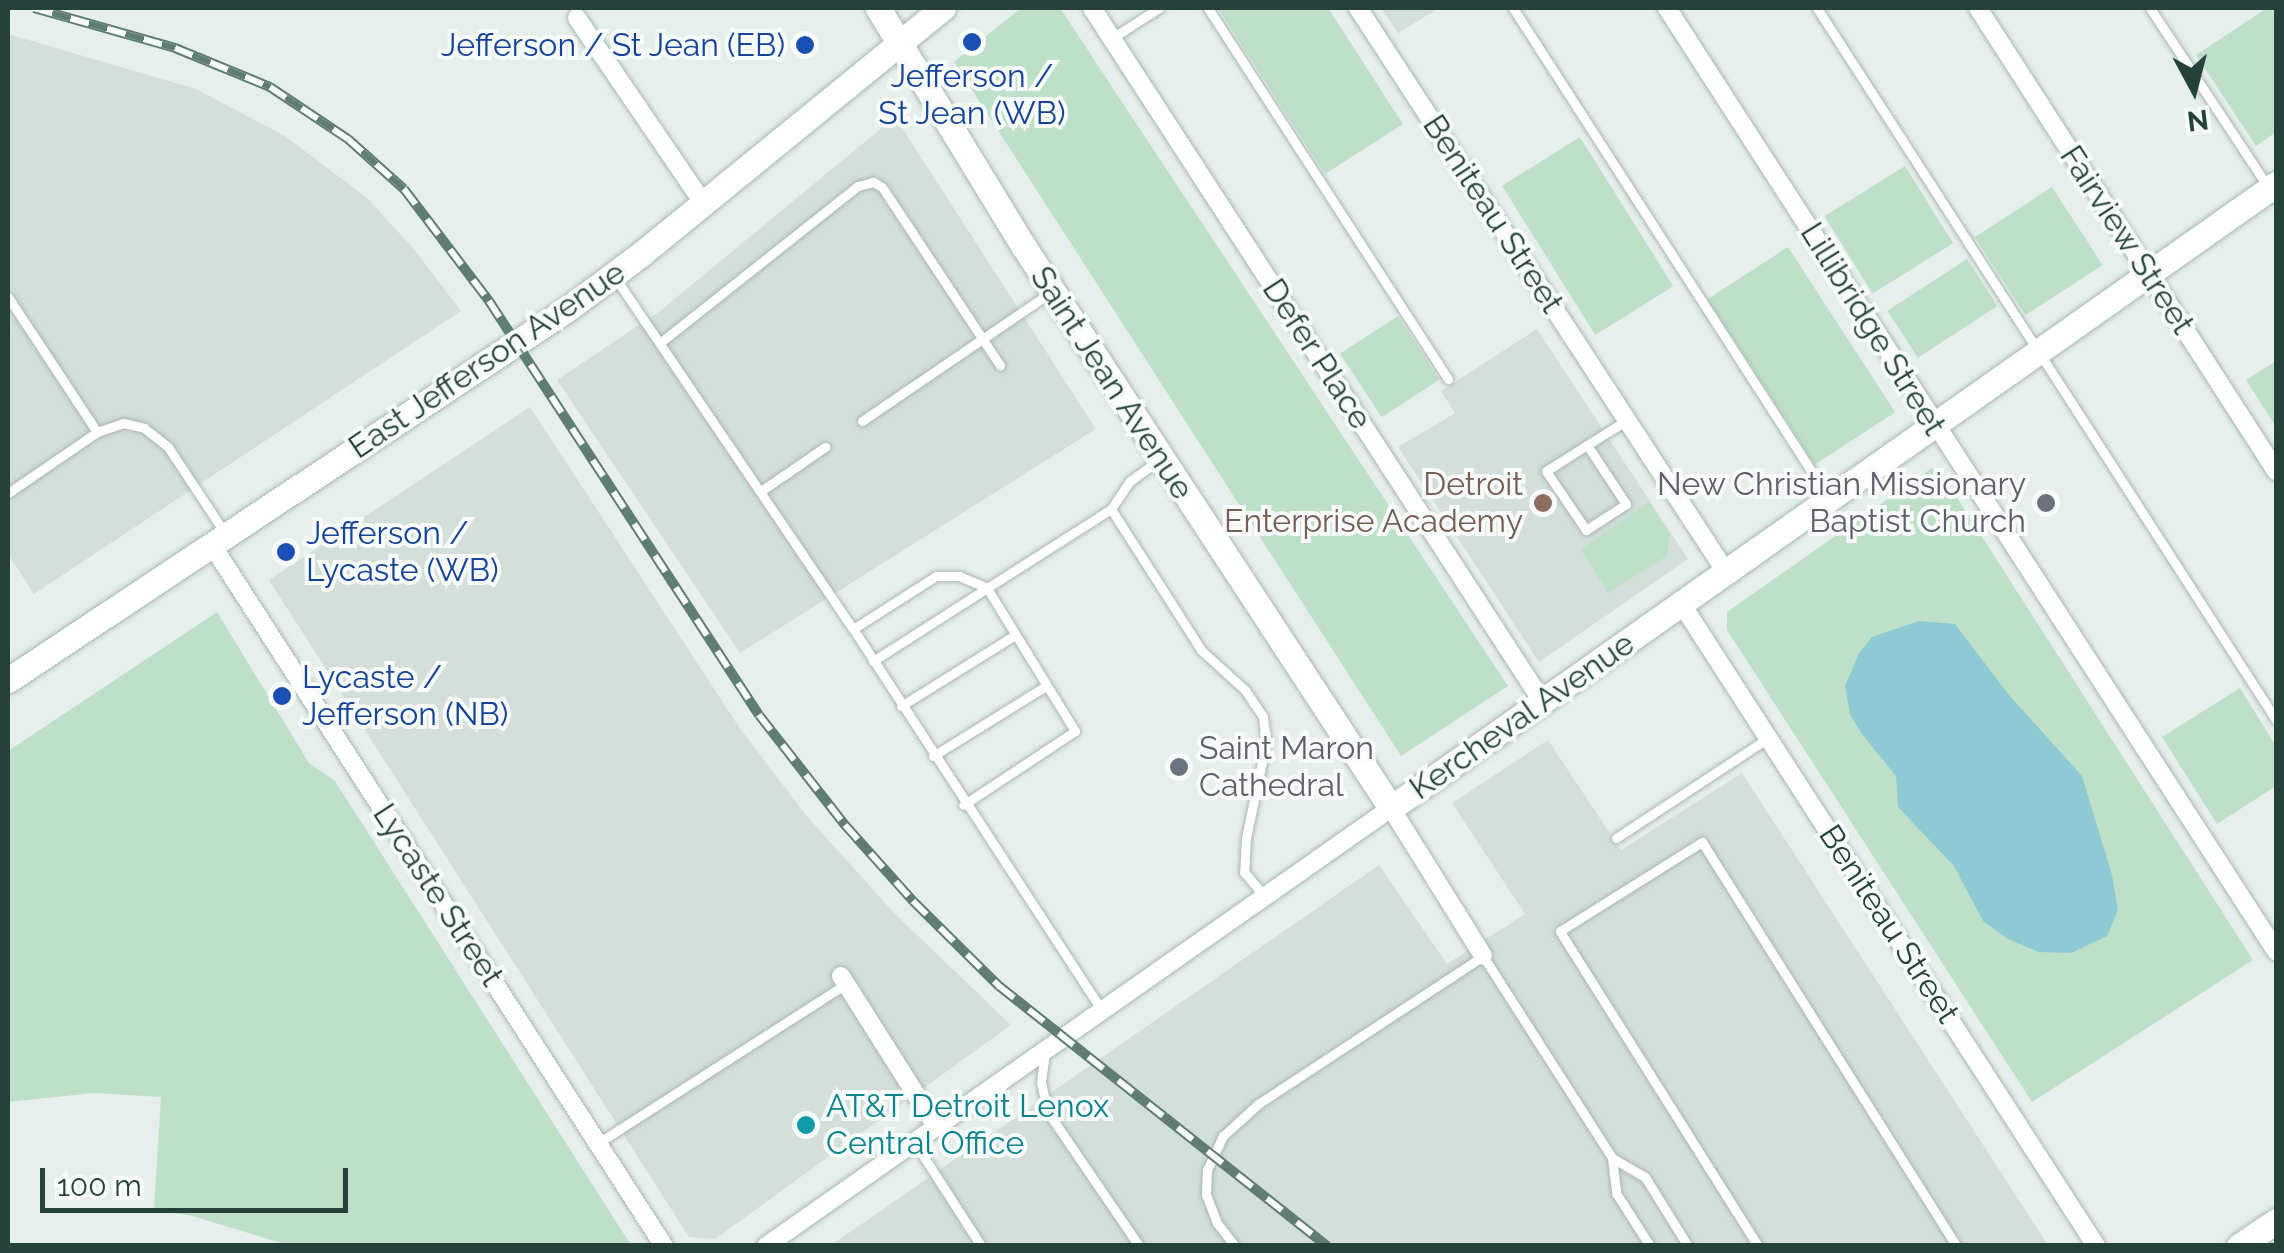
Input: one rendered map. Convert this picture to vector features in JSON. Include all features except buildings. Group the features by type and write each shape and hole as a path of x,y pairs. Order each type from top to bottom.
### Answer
{"street":[{"name":"Saint Jean Avenue","path":"878,8 1053,291 1392,808 1483,956"},
{"name":"East Jefferson Avenue","path":"8,680 614,275 943,8"},
{"name":"Defer Place","path":"1092,8 1542,701"},
{"name":"Beniteau Street","path":"1358,8 1726,572"},
{"name":"Lillibridge Street","path":"1667,8 2276,951"},
{"name":"Fairview Street","path":"1978,8 2276,471"},
{"path":"577,18 703,204"},
{"name":"Kercheval Avenue","path":"766,1246 2148,273 2274,190"},
{"name":"Lycaste Street","path":"219,540 664,1246"},
{"name":"Beniteau Street","path":"1681,603 2096,1246"},
{"path":"843,980 936,1126"},
{"path":"2239,1246 2276,1221"}],"lane":[{"path":"1112,38 1160,8"},
{"path":"1208,8 1448,379"},
{"path":"1512,8 1829,499"},
{"path":"1817,8 2276,720"},
{"path":"2150,8 2274,190"},
{"path":"661,342 858,186 872,182 882,187 1000,364"},
{"path":"614,275 661,342 674,370 761,491 1101,1009"},
{"path":"862,421 1053,291"},
{"path":"8,297 96,432"},
{"path":"1587,444 1626,504 1586,530 1546,470 1587,444 1627,420"},
{"path":"8,493 96,432 123,422 144,428 168,447 219,540"},
{"path":"761,491 825,446"},
{"path":"873,661 1111,508 1130,481 1162,458"},
{"path":"1111,508 1201,650 1245,690 1262,718 1266,743 1246,838 1244,872 1264,896"},
{"path":"853,630 936,576 959,576 988,588 1073,725 1072,736 963,804"},
{"path":"901,706 1015,635"},
{"path":"933,756 1046,686"},
{"path":"1616,838 1768,738"},
{"path":"1758,1246 1560,931 1702,842 1956,1246"},
{"path":"1235,1246 1217,1223 1206,1195 1207,1170 1223,1136 1258,1104 1483,956 1612,1158 1616,1193 1650,1246"},
{"path":"598,1143 843,980"},
{"path":"1046,1049 1041,1082 1047,1111 1140,1246"},
{"path":"914,1142 981,1246"},
{"path":"1612,1158 1645,1176 1688,1246"}],"shaded area":[{"path":"1381,8 1439,8 1398,33"},
{"path":"8,34 196,89 285,136 366,197 413,248 461,311 34,594 8,554"},
{"path":"895,117 1096,429 740,653 557,380 660,311"},
{"name":"Detroit Enterprise Academy","path":"1537,329 1688,559 1539,662 1398,447 1455,413 1441,391"},
{"path":"530,407 739,727 805,814 893,912 1011,1025 715,1239 689,1237 269,580"},
{"path":"1548,740 1621,850 1742,773 2048,1245 830,1246 1379,865 1447,964 1525,914 1452,803"}],"green space":[{"path":"1021,8 1060,8 1508,686 1401,756 954,62"},
{"path":"1218,8 1328,8 1403,124 1325,174"},
{"path":"2267,8 2276,8 2276,132 2256,146 2196,55"},
{"path":"1580,137 1673,286 1595,335 1502,186"},
{"path":"1905,166 1953,243 1873,294 1824,216"},
{"path":"2052,187 2103,265 2025,315 1975,237"},
{"path":"1788,247 1895,412 1815,465 1707,299"},
{"path":"1967,259 1997,306 1918,358 1887,311"},
{"path":"1398,316 1439,380 1382,417 1340,354"},
{"path":"2276,361 2276,427 2246,380"},
{"path":"1932,468 1938,468 2253,960 2032,1102 1727,630 1727,612"},
{"path":"1649,502 1670,534 1667,556 1608,593 1581,549"},
{"path":"217,612 309,763 335,781 631,1245 288,1245 192,1216 154,1210 161,1097 94,1093 8,1102 8,751"},
{"path":"2240,688 2276,746 2276,786 2217,824 2162,737"}],"water":[{"path":"1919,621 1955,624 2009,695 2082,776 2112,875 2118,910 2107,936 2071,953 2039,952 2008,939 1983,921 1954,866 1898,807 1896,776 1850,714 1845,686 1859,653 1872,637"}],"railway":[{"path":"34,8 175,48 270,87 348,139 404,189 489,301 759,715 845,825 913,901 999,986 1327,1246"}],"place":[{"name":"Jefferson / St Jean (WB)","path":"972,42"},
{"name":"Jefferson / St Jean (EB)","path":"805,45"},
{"name":"Detroit Enterprise Academy","path":"1543,503"},
{"name":"New Christian Missionary Baptist Church","path":"2046,503"},
{"name":"Jefferson / Lycaste (WB)","path":"286,552"},
{"name":"Lycaste / Jefferson (NB)","path":"282,696"},
{"name":"Saint Maron Cathedral","path":"1179,767"},
{"name":"AT&T Detroit Lenox Central Office","path":"806,1125"}]}
